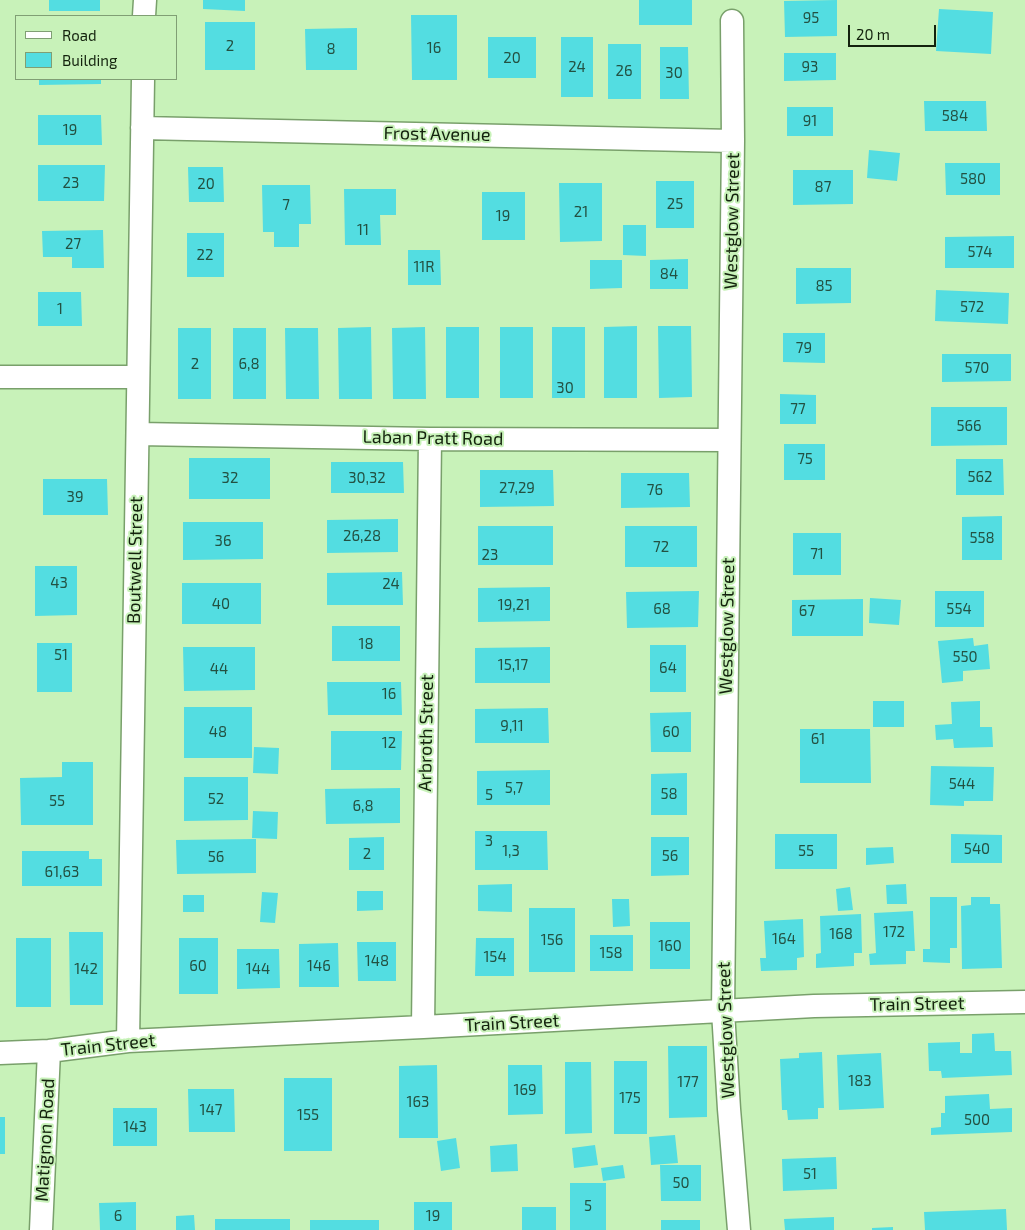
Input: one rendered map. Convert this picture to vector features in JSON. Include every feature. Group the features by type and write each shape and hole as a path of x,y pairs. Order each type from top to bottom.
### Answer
{"street":[{"path":"144,15 145,0"},
{"name":"Westglow Street","path":"732,20 733,140 723,1011 739,1230"},
{"name":"Boutwell Street","path":"128,1041 143,80"},
{"name":"Frost Avenue","path":"142,128 733,140"},
{"path":"0,377 138,377"},
{"name":"Laban Pratt Road","path":"138,434 729,440"},
{"name":"Arbroth Street","path":"423,1028 430,438"},
{"name":"Train Street","path":"0,1053 49,1051 128,1041 423,1028 814,1006 1025,1002"},
{"name":"Matignon Road","path":"41,1230 49,1051"}],"building":[{"path":"49,0 100,0 100,11 49,11"},
{"path":"203,0 245,0 245,11 203,9"},
{"path":"639,0 692,0 692,25 639,25"},
{"path":"837,0 837,36 785,37 784,1"},
{"path":"939,9 993,12 991,54 936,51"},
{"path":"411,15 457,15 457,80 412,80"},
{"path":"205,22 255,22 255,70 205,70"},
{"path":"357,28 357,70 306,70 305,29"},
{"path":"488,37 536,37 536,78 488,78"},
{"path":"561,37 593,37 593,97 561,97"},
{"path":"608,44 641,44 641,99 608,99"},
{"path":"660,47 688,47 689,99 660,99"},
{"path":"784,53 836,53 836,80 784,81"},
{"path":"39,80 101,80 101,84 39,85"},
{"path":"924,101 986,101 987,131 925,131"},
{"path":"787,107 833,107 833,136 787,136"},
{"path":"38,115 101,115 102,145 38,145"},
{"path":"869,150 900,153 897,181 867,178"},
{"path":"945,163 1000,163 1000,195 946,195"},
{"path":"38,165 105,165 104,201 38,201"},
{"path":"188,167 223,167 224,202 189,202"},
{"path":"793,170 853,170 853,204 793,205"},
{"path":"656,181 694,181 694,228 656,228"},
{"path":"559,183 602,183 602,241 560,242"},
{"path":"262,185 310,185 311,224 299,224 299,247 274,247 274,232 263,232"},
{"path":"344,189 396,189 396,215 380,215 381,245 345,245"},
{"path":"482,192 525,192 525,240 482,240"},
{"path":"623,225 646,225 646,256 623,255"},
{"path":"103,230 104,268 72,268 72,257 43,257 42,231"},
{"path":"187,233 224,233 224,277 187,277"},
{"path":"1014,236 1014,268 945,268 945,237"},
{"path":"408,250 440,250 441,285 408,285"},
{"path":"688,259 688,289 650,289 650,260"},
{"path":"590,260 622,260 622,288 590,289"},
{"path":"796,268 851,268 851,303 796,304"},
{"path":"936,290 1009,293 1008,324 935,321"},
{"path":"38,292 81,292 82,326 38,326"},
{"path":"637,326 637,398 604,398 604,327"},
{"path":"658,326 691,326 692,397 659,398"},
{"path":"371,327 372,399 339,399 338,328"},
{"path":"425,327 426,399 393,399 392,328"},
{"path":"446,327 479,327 479,398 446,398"},
{"path":"500,327 533,327 533,398 500,398"},
{"path":"552,327 585,327 585,398 552,398"},
{"path":"178,328 211,328 211,399 178,399"},
{"path":"233,328 266,328 266,399 233,399"},
{"path":"285,328 318,328 319,399 286,399"},
{"path":"783,333 825,333 825,363 783,362"},
{"path":"942,354 1011,354 1011,381 942,382"},
{"path":"780,394 816,395 816,424 780,424"},
{"path":"931,407 1007,407 1007,445 931,446"},
{"path":"784,444 825,444 825,480 784,480"},
{"path":"189,458 270,458 270,499 189,499"},
{"path":"956,459 1003,459 1004,495 956,495"},
{"path":"331,462 403,462 404,493 331,493"},
{"path":"480,470 553,470 554,506 480,507"},
{"path":"621,473 689,473 690,507 621,508"},
{"path":"43,479 107,479 108,515 43,515"},
{"path":"1002,516 1002,560 962,560 962,517"},
{"path":"398,519 398,552 327,553 327,520"},
{"path":"183,522 263,522 263,559 183,560"},
{"path":"478,526 553,526 553,565 478,565"},
{"path":"625,526 697,526 697,567 625,567"},
{"path":"793,533 841,533 841,575 793,575"},
{"path":"35,566 77,566 77,615 35,616"},
{"path":"402,572 403,605 327,605 327,573"},
{"path":"182,583 261,583 261,624 182,624"},
{"path":"550,587 550,621 478,622 478,588"},
{"path":"699,591 698,627 627,628 626,592"},
{"path":"935,591 984,591 984,627 935,627"},
{"path":"870,598 901,600 899,625 869,623"},
{"path":"863,599 863,636 792,636 792,600"},
{"path":"332,626 400,626 400,661 332,661"},
{"path":"973,638 974,646 988,644 990,669 963,671 963,681 942,683 938,641"},
{"path":"37,643 72,643 72,692 37,692"},
{"path":"650,645 686,645 686,692 650,692"},
{"path":"183,647 255,647 255,690 184,691"},
{"path":"550,647 550,683 475,683 475,648"},
{"path":"327,682 401,682 402,715 328,715"},
{"path":"873,701 904,701 904,727 873,727"},
{"path":"980,701 980,727 992,727 993,747 954,748 953,739 936,740 935,725 952,724 951,702"},
{"path":"184,707 252,707 252,758 184,758"},
{"path":"548,708 549,743 475,743 475,709"},
{"path":"691,712 691,752 651,752 650,713"},
{"path":"800,729 870,729 871,783 800,783"},
{"path":"331,731 402,731 401,770 331,770"},
{"path":"254,747 279,748 278,774 253,773"},
{"path":"62,762 93,762 93,825 21,825 20,778 62,777"},
{"path":"931,766 994,767 993,801 964,801 964,806 930,805"},
{"path":"550,770 550,805 477,805 477,771"},
{"path":"687,773 687,815 651,815 651,774"},
{"path":"184,777 248,777 248,820 184,821"},
{"path":"400,788 400,823 326,824 325,789"},
{"path":"253,811 278,812 277,839 252,838"},
{"path":"475,831 547,831 548,870 475,870"},
{"path":"775,834 837,834 837,869 775,869"},
{"path":"951,834 1002,835 1002,863 951,863"},
{"path":"384,837 384,870 349,870 349,838"},
{"path":"651,837 689,837 689,875 651,876"},
{"path":"256,839 256,873 177,874 176,840"},
{"path":"893,847 894,863 866,865 866,848"},
{"path":"22,851 89,851 89,859 102,859 102,886 22,886"},
{"path":"512,884 512,912 478,911 478,885"},
{"path":"906,884 907,904 887,904 886,885"},
{"path":"850,887 853,910 838,911 836,889"},
{"path":"357,891 383,891 383,910 357,911"},
{"path":"262,892 278,893 275,923 260,922"},
{"path":"183,895 204,895 204,912 183,912"},
{"path":"930,897 957,897 957,948 950,948 950,963 923,962 923,949 930,949"},
{"path":"971,897 990,897 990,904 1000,904 1002,968 962,969 961,906 971,905"},
{"path":"612,899 629,899 630,926 613,927"},
{"path":"529,908 575,908 575,972 529,972"},
{"path":"913,911 915,951 906,951 906,964 870,965 869,954 876,953 874,913"},
{"path":"861,914 862,953 854,953 854,966 816,968 816,954 821,953 820,916"},
{"path":"803,919 804,957 797,958 797,970 761,971 760,958 766,958 764,921"},
{"path":"650,922 690,922 690,969 650,969"},
{"path":"69,932 103,932 103,1005 70,1005"},
{"path":"590,935 633,935 633,971 590,971"},
{"path":"16,938 51,938 51,1007 16,1007"},
{"path":"179,938 218,938 218,994 179,994"},
{"path":"476,938 514,938 514,976 475,976"},
{"path":"357,942 396,942 396,981 358,981"},
{"path":"338,943 339,987 299,987 299,944"},
{"path":"237,949 279,949 280,988 237,989"},
{"path":"994,1033 995,1051 1011,1051 1012,1075 942,1078 941,1071 929,1071 928,1043 960,1042 960,1053 972,1053 972,1034"},
{"path":"668,1046 707,1046 707,1117 669,1118"},
{"path":"822,1052 824,1108 818,1108 818,1119 788,1120 787,1110 782,1110 780,1059 799,1058 799,1053"},
{"path":"881,1053 884,1108 839,1110 837,1055"},
{"path":"614,1061 647,1061 647,1134 614,1134"},
{"path":"565,1062 591,1062 592,1133 565,1134"},
{"path":"437,1065 438,1138 399,1138 399,1066"},
{"path":"508,1065 542,1065 543,1114 508,1115"},
{"path":"284,1078 332,1078 332,1151 284,1151"},
{"path":"188,1089 234,1089 235,1132 189,1132"},
{"path":"989,1094 990,1109 1012,1108 1012,1132 931,1135 931,1128 941,1127 941,1113 945,1113 945,1096"},
{"path":"113,1108 157,1108 157,1146 113,1146"},
{"path":"0,1117 5,1117 5,1154 0,1154"},
{"path":"675,1135 678,1163 651,1165 649,1137"},
{"path":"456,1138 460,1168 441,1171 437,1141"},
{"path":"517,1144 518,1171 491,1172 490,1146"},
{"path":"595,1145 598,1165 574,1168 572,1148"},
{"path":"836,1157 837,1189 783,1191 782,1159"},
{"path":"623,1165 625,1178 603,1181 601,1168"},
{"path":"660,1165 701,1165 701,1201 661,1201"},
{"path":"570,1183 606,1183 606,1230 570,1230"},
{"path":"136,1202 136,1230 100,1230 99,1203"},
{"path":"414,1202 452,1202 452,1230 414,1230"},
{"path":"522,1207 556,1207 556,1230 522,1230"},
{"path":"1006,1209 1007,1230 925,1230 924,1212"},
{"path":"194,1215 195,1230 176,1230 176,1216"},
{"path":"834,1217 834,1230 785,1230 784,1219"},
{"path":"215,1219 290,1219 290,1230 215,1230"},
{"path":"310,1220 379,1220 379,1230 310,1230"},
{"path":"661,1220 700,1220 700,1230 661,1230"},
{"path":"893,1227 893,1230 872,1230 872,1228"}]}
